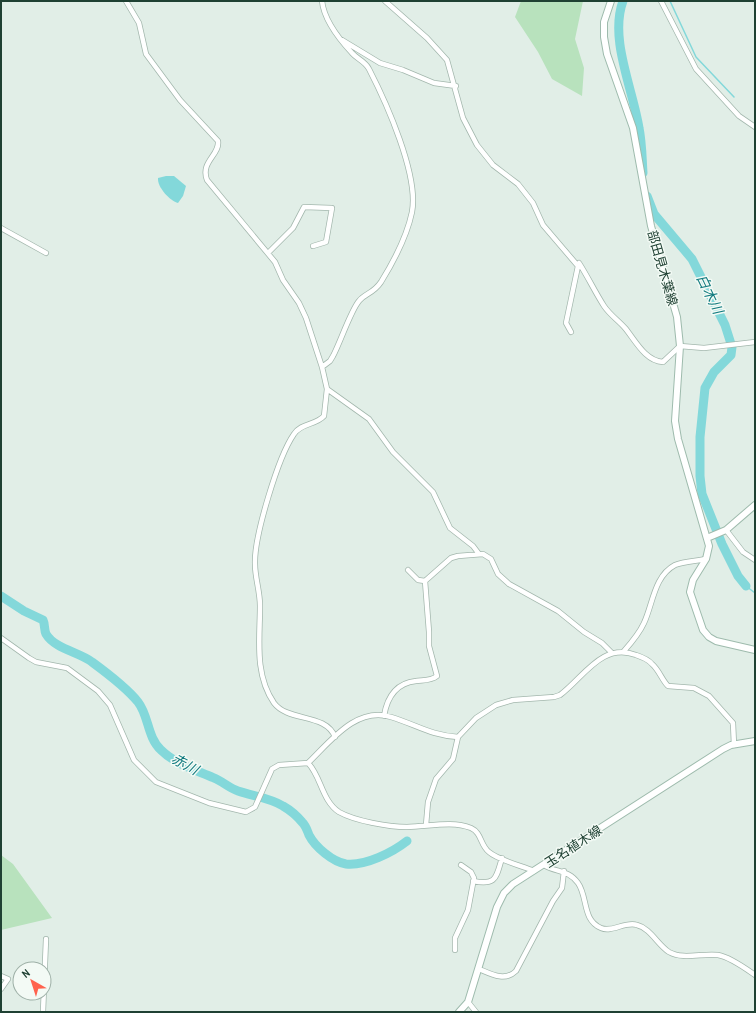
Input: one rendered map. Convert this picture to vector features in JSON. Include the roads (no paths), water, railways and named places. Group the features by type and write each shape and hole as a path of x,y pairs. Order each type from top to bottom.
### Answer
{"main road":[{"name":"部田見木葉線","path":"611,1 604,22 604,37 607,54 633,128 651,226 677,317 680,346 675,421 678,439 702,524 708,538"},
{"path":"755,505 724,531 708,538 709,546 706,559 693,580 690,592 703,630 709,637 716,641 755,650"},
{"name":"玉名植木線","path":"459,1012 468,1002 497,906 504,893 513,884 711,756 734,745 755,741"}],"street":[{"path":"126,1 139,23 146,54 180,100 218,141 218,148 206,167 205,175 209,184 275,262 283,280 299,303 306,318 322,367 327,389 324,416 297,430 279,463 259,536 255,565 260,604 260,670 271,698 275,704 285,711 329,727 333,731 335,737"},
{"path":"322,1 324,14 329,23 352,53 367,64 381,92 407,167 413,200 412,212 407,227 387,272 374,291 358,302 333,356 330,361 322,367"},
{"path":"385,1 439,50 447,60 456,86 463,118 477,145 493,165 518,184 533,203 544,225 578,266"},
{"path":"661,1 696,69 739,116 755,127"},
{"path":"341,39 380,63 403,70 434,84 456,86"},
{"path":"268,253 293,228 304,207 332,208 326,242 312,246"},
{"path":"1,228 46,253"},
{"path":"578,266 578,263 612,316 624,326 650,358 656,362 663,362 680,346 704,348 755,342"},
{"path":"571,332 566,323 578,266"},
{"path":"327,389 368,419 393,452 434,492 450,528 473,546 479,554"},
{"path":"724,531 743,552 755,560"},
{"path":"408,570 418,580 425,581 436,573 448,559 458,556 479,554 491,559 498,574 509,584 558,611 584,632 602,643 612,653"},
{"path":"624,651 638,634 645,622 656,588 665,573 676,565 706,559"},
{"path":"384,716 389,697 395,690 413,681 428,680 437,676 429,646 425,581"},
{"path":"1,638 36,662 67,668 98,690 110,705 134,760 151,778 166,787 209,803 246,812 255,807 272,768 280,765 308,763 335,737 355,721 365,716 384,716 438,735 458,737"},
{"path":"426,825 428,802 432,787 436,779 453,759 458,737 476,718 496,705 513,700 554,697 560,695 595,662 612,653 624,651 647,660 653,664 668,686 694,688 709,696 733,723 732,736 734,745"},
{"path":"308,763 329,801 339,811 372,822 394,826 408,827 453,825 471,829 478,834 489,852 534,871"},
{"path":"474,881 484,884 492,882 495,879 502,858"},
{"path":"455,950 455,938 468,910 474,881 471,872 461,865"},
{"path":"544,865 564,871 579,884 587,912 593,922 600,928 607,929 635,924 642,928 664,948 675,954 717,955 726,958 755,975"},
{"path":"479,969 500,977 510,976 516,971 553,901 562,888 564,871"},
{"path":"44,1012 46,939"},
{"path":"1,976 8,979 1,989"},
{"path":"468,1002 476,1012"}],"water":[{"path":"174,176 186,186 183,196 178,203 168,197 158,182 158,178"}],"waterway":[{"name":"白木川","path":"623,1 619,16 620,48 639,128 643,173"},
{"path":"670,1 696,57 734,97"},
{"name":"白木川","path":"647,196 654,214 692,259 725,325 732,347 731,355 714,372 705,388 700,437 700,476 702,494 722,544 738,576 746,586"},
{"path":"746,586 755,593"},
{"name":"赤川","path":"1,596 24,611 43,620 45,632 50,639 61,647 92,662 128,691 142,708 150,733 156,745 167,755 179,763 217,779 235,790 273,801 286,808 300,820 315,844 330,857 346,864 362,863 387,854 407,841"}]}
